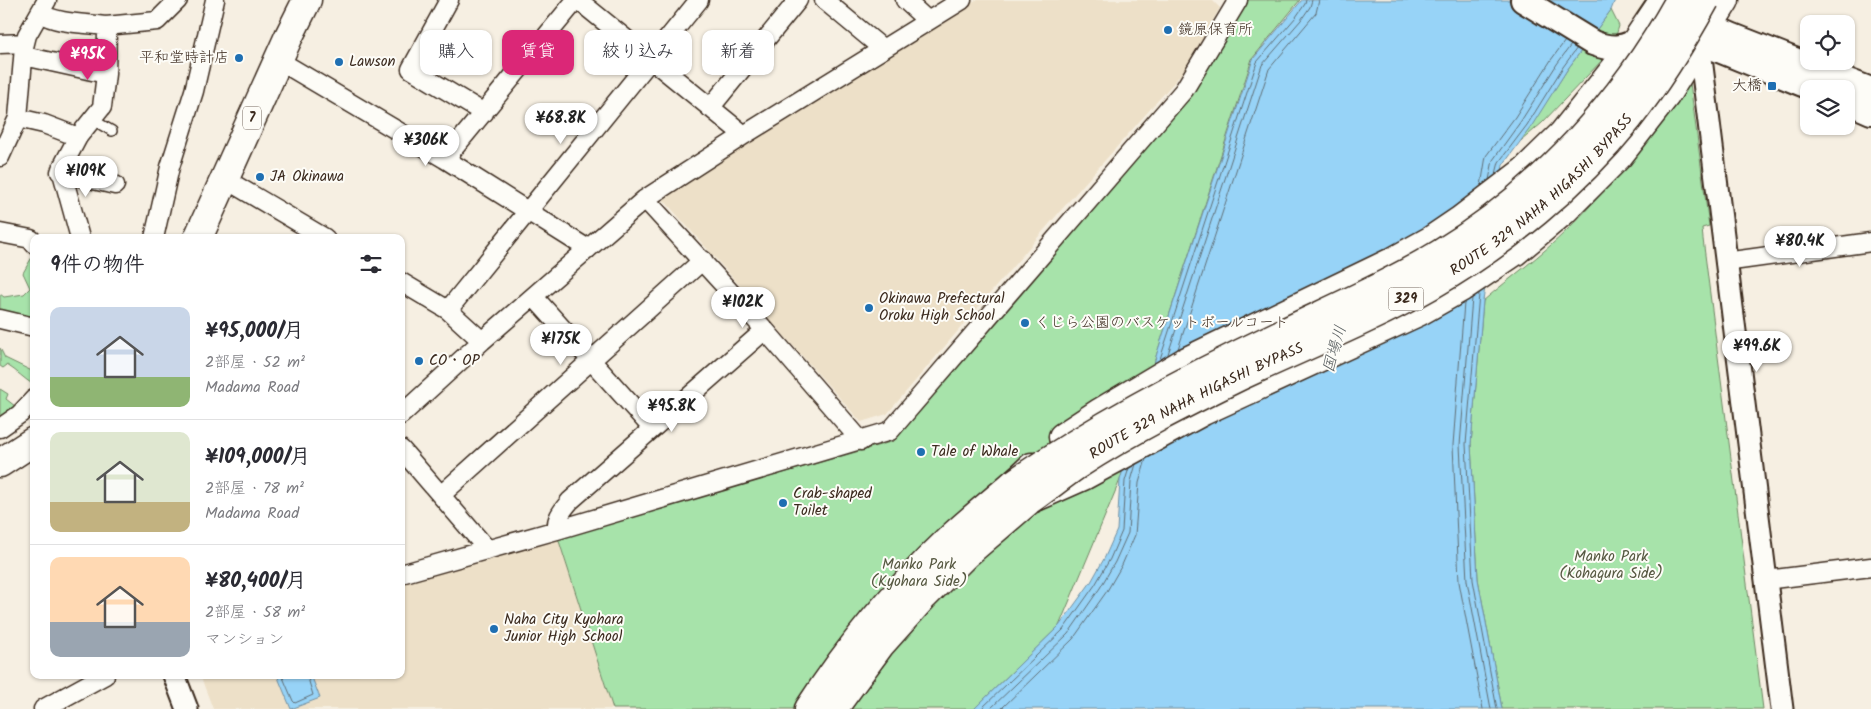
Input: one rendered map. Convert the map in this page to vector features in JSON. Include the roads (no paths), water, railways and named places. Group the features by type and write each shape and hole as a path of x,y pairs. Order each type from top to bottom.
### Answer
{"main road":[{"path":"1523,0 1593,43 1606,48 1627,46 1652,33 1666,30 1704,34 1871,90"},
{"name":"ROUTE 329 NAHA HIGASHI BYPASS","path":"809,709 863,634 908,582 952,537 1022,492 1083,462 1156,419 1240,376 1410,297 1452,272 1523,222 1562,188 1626,121 1678,48 1705,0"},
{"path":"1022,492 1083,476 1124,452 1203,411 1418,312 1462,287 1514,252 1589,187 1619,155 1657,108 1725,0"},
{"path":"1022,492 1060,439 1100,412 1185,362 1392,262 1430,241 1483,205 1544,153 1563,134 1594,97 1666,1 1704,34 1800,82"},
{"name":"ROUTE 329 NAHA HIGASHI BYPASS","path":"833,709 880,645 1022,492 1065,449 1127,412 1234,357 1399,277 1471,234 1510,204 1547,172 1592,127 1636,71 1666,1"},
{"name":"7","path":"200,234 278,60 301,2"},
{"path":"1855,105 1871,112"},
{"path":"0,464 30,444"}],"street":[{"path":"43,6 44,16 71,22 106,26 157,21 178,0"},
{"path":"155,234 170,166 194,91 215,0"},
{"path":"449,0 412,69 484,113"},
{"path":"445,159 577,0 615,30"},
{"path":"675,30 699,0"},
{"path":"710,108 798,0"},
{"path":"824,0 883,49"},
{"path":"905,0 928,21"},
{"path":"405,411 482,341 646,199 744,135 962,0"},
{"path":"405,573 886,433 893,428 1184,90 1238,0"},
{"path":"0,157 11,124 27,36 43,6"},
{"path":"60,172 78,137 102,107 106,74 106,26"},
{"path":"1704,34 1725,262 1782,709"},
{"path":"0,44 106,74"},
{"path":"278,60 445,159 588,249"},
{"path":"448,310 639,75"},
{"path":"671,75 744,135"},
{"path":"11,124 44,124 78,137"},
{"path":"60,172 114,185"},
{"path":"60,172 64,178 79,234"},
{"path":"224,179 319,234"},
{"path":"646,199 765,330 860,441"},
{"path":"0,233 30,240"},
{"path":"1725,262 1871,242"},
{"path":"441,495 703,260"},
{"path":"405,284 448,310 482,341"},
{"path":"534,296 652,428"},
{"path":"0,319 30,326"},
{"path":"557,530 556,525 559,515 570,502 765,330"},
{"path":"1,425 20,414 30,403"},
{"path":"405,454 487,550"},
{"path":"1766,580 1871,567"},
{"path":"47,708 98,679"},
{"path":"176,679 187,709"}],"lane":[{"path":"93,120 112,131"}],"water":[{"name":"国場川","path":"1302,0 1615,0 1611,10 1567,70 1531,127 1503,165 1483,301 1471,444 1478,579 1502,709 974,709 1059,626 1091,582 1105,557 1117,530 1120,480 1157,353 1253,59"},
{"path":"279,679 313,679 320,698 291,709"}],"place":[{"name":"鏡原保育所","path":"1168,30"},
{"name":"平和堂時計店","path":"239,58"},
{"name":"Lawson","path":"339,62"},
{"name":"大橋","path":"1772,86"},
{"name":"JA Okinawa","path":"260,177"},
{"name":"Okinawa Prefectural Oroku High School","path":"869,308"},
{"name":"くじら公園のバスケットボールコート","path":"1025,323"},
{"name":"CO・OP","path":"419,361"},
{"name":"Tale of Whale","path":"921,452"},
{"name":"Crab-shaped Toilet","path":"783,503"},
{"name":"Naha City Kyohara Junior High School","path":"494,629"}],"park label":[{"name":"Manko Park (Kohagura Side)","path":"1611,566"},
{"name":"Manko Park (Kyohara Side)","path":"919,574"}]}
